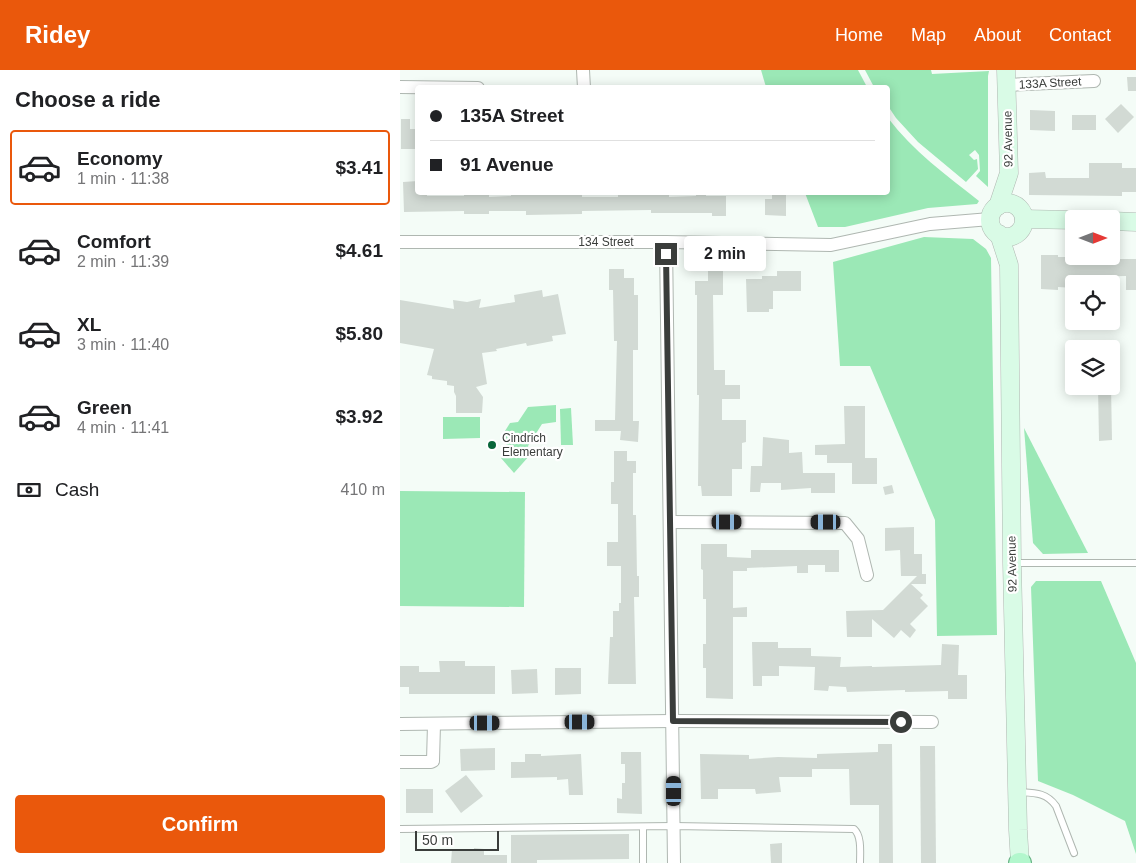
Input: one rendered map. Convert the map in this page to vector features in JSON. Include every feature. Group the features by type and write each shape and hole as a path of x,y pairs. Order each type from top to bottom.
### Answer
{"main road":[{"name":"92 Avenue","path":"996,220 1009,173 1006,78"},
{"path":"1009,173 1013,181 1014,198 1019,220 1013,258 1009,265"},
{"path":"1009,265 996,220 1007,203 1019,220"},
{"path":"996,220 1007,237 1019,220"},
{"path":"1019,220 1065,220"},
{"path":"1120,221 1136,222"},
{"name":"92 Avenue","path":"1009,265 1012,563 1020,863"}],"street":[{"path":"584,70 584,85"},
{"name":"133A Street","path":"1006,78 1094,81"},
{"path":"400,87 415,87"},
{"name":"134 Street","path":"400,242 666,242 831,245 930,224 996,220"},
{"path":"666,242 674,863"},
{"path":"670,522 846,523 858,539 867,575"},
{"path":"400,724 673,721 932,722"},
{"path":"400,762 433,761 434,724"}],"lane":[{"path":"1012,563 1136,563"},
{"path":"1017,792 1043,794 1051,800 1056,806 1074,853"},
{"path":"400,830 674,826 854,829 860,842 860,863"},
{"path":"643,827 643,863"}],"green space":[{"path":"761,70 858,70 866,85 765,85"},
{"path":"865,70 931,70 932,74 989,71 988,187 976,176 980,171 979,155 975,150 969,155 974,160 977,159 978,169 966,182 918,142 896,118 890,109 890,85 873,85"},
{"path":"890,120 919,152 979,201 977,204 928,208 845,227 818,227 806,195 890,195"},
{"path":"924,237 973,239 986,249 991,258 997,635 937,636 935,520 870,366 840,366 833,262"},
{"path":"556,405 556,422 542,424 528,446 530,455 514,473 501,458 507,448 505,431 510,423 518,422 528,407"},
{"path":"571,408 573,445 561,445 560,409"},
{"path":"443,417 480,417 480,438 443,439"},
{"path":"1024,428 1088,553 1043,554 1033,543"},
{"path":"400,491 525,492 524,607 400,606"},
{"path":"1036,581 1101,581 1136,663 1136,854 1125,821 1073,795 1038,781 1031,587"}],"building":[{"path":"1127,77 1136,77 1136,91 1128,91"},
{"path":"1121,104 1134,117 1118,133 1105,119"},
{"path":"1030,110 1055,111 1055,131 1030,130"},
{"path":"1072,115 1096,115 1096,130 1072,130"},
{"path":"401,119 410,119 410,129 415,129 415,149 401,149"},
{"path":"1089,163 1122,163 1122,168 1136,168 1136,192 1122,192 1122,196 1029,195 1029,173 1045,172 1046,178 1089,178"},
{"path":"415,181 415,195 427,196 726,196 726,216 712,216 712,213 651,213 651,210 582,211 582,214 526,215 526,211 489,211 489,214 464,214 464,211 404,212 403,182"},
{"path":"772,195 786,195 786,216 765,215 765,199 772,199"},
{"path":"1041,255 1065,257 1065,265 1120,265 1120,259 1136,259 1136,290 1126,290 1126,276 1120,275 1065,275 1065,287 1058,287 1058,290 1041,289"},
{"path":"723,268 723,295 713,295 714,370 725,370 725,385 740,385 740,399 722,399 722,420 746,420 746,442 742,443 742,469 732,469 732,496 702,496 701,486 698,486 699,395 697,395 697,295 695,295 695,281 708,281 708,269"},
{"path":"609,269 624,269 624,278 634,278 634,295 638,295 638,350 633,350 633,421 639,421 638,442 620,440 621,431 595,431 595,420 615,420 617,341 614,341 613,290 609,290"},
{"path":"777,271 801,271 801,291 773,291 773,309 769,309 769,312 747,312 746,279 762,279 762,276 777,276"},
{"path":"542,290 543,297 558,294 566,334 552,336 553,341 527,346 526,343 482,353 487,384 476,387 483,397 482,413 456,413 454,386 447,385 447,381 432,379 432,376 427,375 434,349 400,343 400,300 454,309 453,300 467,302 481,299 479,308 515,302 514,295"},
{"path":"1098,395 1111,395 1112,440 1099,441"},
{"path":"844,406 865,406 865,458 877,458 877,484 852,484 852,463 827,463 827,455 815,455 815,445 845,444"},
{"path":"763,437 789,440 789,453 802,452 803,473 835,473 835,493 811,493 811,488 781,490 781,483 761,483 760,492 750,492 751,466 762,466"},
{"path":"614,451 627,451 627,461 636,461 636,473 633,473 633,515 636,515 639,597 634,597 636,684 608,684 610,637 613,637 613,611 619,611 619,603 621,603 621,566 607,566 607,542 618,542 618,504 611,504 611,482 614,482"},
{"path":"892,485 894,493 885,495 883,487"},
{"path":"914,527 914,554 922,554 922,574 926,574 926,584 911,584 923,595 920,598 928,606 910,624 916,630 910,638 901,630 894,638 872,619 872,637 847,637 846,611 883,610 917,576 901,576 900,550 885,551 885,528"},
{"path":"701,544 727,544 727,557 751,558 751,550 839,550 839,572 825,572 825,565 808,565 808,573 797,573 797,566 747,568 747,571 733,571 733,608 747,607 747,617 733,617 733,699 706,698 706,668 703,668 703,644 706,644 706,599 703,599"},
{"path":"752,642 778,642 778,648 811,648 811,656 841,657 840,667 941,665 942,644 959,645 958,675 967,675 967,699 948,699 948,691 847,692 846,687 829,686 828,691 814,690 815,667 779,666 779,676 762,676 762,686 753,686"},
{"path":"439,661 465,661 465,666 495,666 495,694 409,694 409,687 400,687 400,666 419,666 419,672 440,672"},
{"path":"555,668 581,668 581,694 555,695"},
{"path":"537,669 538,693 512,694 511,670"},
{"path":"878,744 892,744 893,863 879,863 879,805 850,805 849,769 812,769 812,777 779,777 781,792 756,794 755,789 718,789 718,799 701,799 700,754 749,755 749,759 778,757 817,758 817,754 878,752"},
{"path":"920,746 935,746 936,863 921,863"},
{"path":"495,748 495,770 461,771 460,749"},
{"path":"621,752 641,752 642,814 617,813 617,798 622,799 622,783 625,783 625,764 621,764"},
{"path":"525,754 541,754 541,756 581,754 583,795 569,795 568,779 557,780 557,777 511,778 511,762 525,762"},
{"path":"466,775 483,796 461,813 445,791"},
{"path":"406,789 433,789 433,813 406,813"},
{"path":"629,834 629,859 537,860 537,863 511,863 511,835"},
{"path":"782,843 782,863 771,863 770,844"},
{"path":"474,848 484,849 484,855 507,855 507,863 451,863 452,849 474,850"}],"place":[{"name":"Cindrich Elementary","path":"492,445"}],"route":[{"path":"666,254 673,721 901,722"}]}
